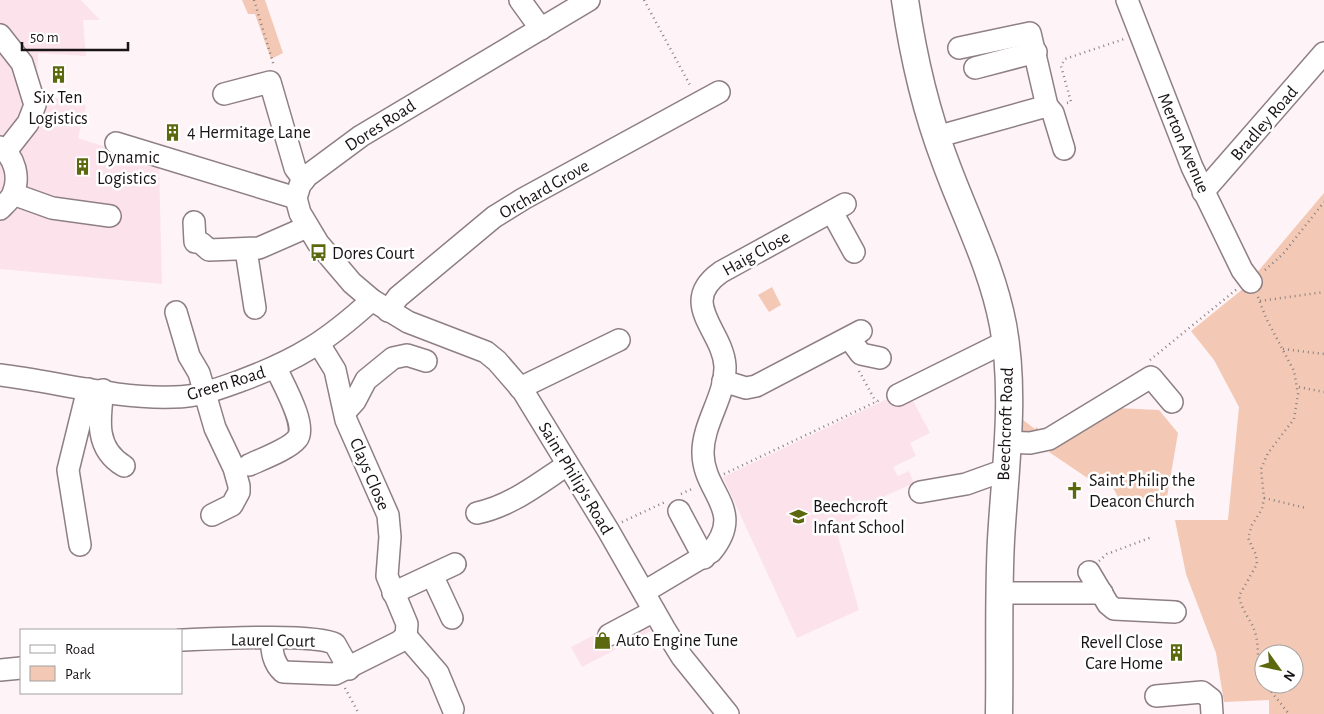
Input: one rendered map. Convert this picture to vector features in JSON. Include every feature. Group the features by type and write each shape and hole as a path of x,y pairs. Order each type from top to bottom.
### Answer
{"main road":[{"name":"Beechcroft Road","path":"905,0 920,85 936,137 988,265 999,304 1006,342 1009,390 999,593 999,714"}],"street":[{"path":"520,0 540,29"},
{"name":"Dores Road","path":"300,189 361,136 589,0"},
{"name":"Merton Avenue","path":"1127,0 1203,192 1253,279"},
{"path":"959,48 1027,32 1032,35 1037,69 1047,106 1053,113 1064,148"},
{"path":"0,35 22,63 35,105 28,123 3,149 14,164 7,201 110,216"},
{"path":"975,68 1036,52"},
{"name":"Bradley Road","path":"1203,192 1324,53"},
{"path":"224,94 270,82 300,189 300,213 307,227 329,258 380,306"},
{"name":"Orchard Grove","path":"380,306 398,297 494,217 523,199 719,92"},
{"path":"936,137 1047,106"},
{"path":"116,143 300,189"},
{"name":"Haig Close","path":"644,592 704,558 718,544 726,525 721,499 703,461 702,452 723,381 724,358 702,308 703,294 707,285 721,272 838,208 854,252"},
{"path":"194,222 195,242 204,244 209,250 241,250 270,244 307,227"},
{"path":"241,250 255,308"},
{"name":"Green Road","path":"0,375 165,397 204,393 276,368 380,306"},
{"name":"Saint Philip's Road","path":"380,306 414,325 486,352 520,388 608,530 682,657 728,714"},
{"path":"176,312 189,356 199,373 215,428 234,468 240,486 240,492 232,505 212,515"},
{"path":"723,381 746,388 756,386 855,334 861,354 880,358"},
{"path":"520,388 619,340"},
{"path":"898,395 1006,342"},
{"name":"Clays Close","path":"319,344 335,370 345,412 388,515 390,537 386,568 392,593 407,624 406,636"},
{"path":"345,412 355,401 366,380 393,358 407,355 426,361"},
{"path":"249,465 296,441 301,434 300,422 276,368"},
{"path":"1007,442 1030,443 1049,439 1150,377 1172,402"},
{"path":"96,389 100,411 101,436 111,457 124,466"},
{"path":"80,546 68,470 96,389"},
{"path":"477,513 493,510 520,497 567,465"},
{"path":"920,492 966,484 1005,470"},
{"path":"674,503 704,558"},
{"path":"392,593 455,564"},
{"path":"1088,572 1108,604 1114,610 1175,612"},
{"path":"432,575 452,618"},
{"path":"999,593 1102,593"},
{"path":"609,635 654,611"},
{"path":"271,638 272,654 275,663 283,672 342,672 406,636 438,673 453,709"},
{"name":"Laurel Court","path":"182,640 271,638 330,641 335,644 342,672"},
{"path":"0,670 20,668"},
{"path":"1156,696 1202,692 1210,699 1212,714"}],"path":[{"path":"644,0 699,102"},
{"path":"1047,106 1053,108 1072,102 1060,66 1065,59 1139,33"},
{"path":"1148,361 1283,254 1324,202"},
{"path":"1253,279 1266,318 1294,371 1298,387 1294,419 1268,452 1261,469 1264,498 1262,509 1252,524 1248,538 1256,556 1257,564 1239,596 1242,610 1256,635 1256,644"},
{"path":"1260,301 1324,292"},
{"path":"1282,349 1324,354"},
{"path":"1298,387 1324,392"},
{"path":"608,530 674,503 711,480 876,402 898,395"},
{"path":"1264,498 1306,508"},
{"path":"1088,572 1103,556 1152,537"},
{"path":"342,672 359,714"},
{"path":"1273,694 1289,714"}],"shaded area":[{"path":"0,0 81,0 100,20 83,20 86,56 38,53 37,91 40,97 80,100 86,107 78,138 159,164 162,284 0,269"},
{"name":"Beechcroft Infant School","path":"909,393 930,433 910,443 916,456 893,467 898,476 909,471 914,483 887,495 877,501 878,503 836,529 859,610 797,638 723,477 889,398"},
{"path":"640,611 651,631 582,667 571,647"}],"green space":[{"path":"242,0 265,0 283,53 271,59 255,14 248,14"},
{"path":"1324,193 1324,714 1269,714 1269,700 1224,702 1216,653 1186,574 1175,520 1228,520 1239,407 1214,360 1191,331 1244,288"},
{"path":"772,287 781,305 769,312 758,295"},
{"path":"1116,408 1159,410 1178,433 1166,503 1119,499 1105,473 1089,479 1049,452"},
{"path":"1019,417 1035,429 1037,427 1042,437 1030,437 1021,431"}],"place":[{"name":"Six Ten Logistics","path":"58,74"},
{"name":"4 Hermitage Lane","path":"173,132"},
{"name":"Dynamic Logistics","path":"83,167"},
{"name":"Dores Court","path":"318,253"},
{"name":"Saint Philip the Deacon Church","path":"1075,490"},
{"name":"Beechcroft Infant School","path":"799,516"},
{"name":"Auto Engine Tune","path":"602,640"},
{"name":"Revell Close Care Home","path":"1177,652"}]}
